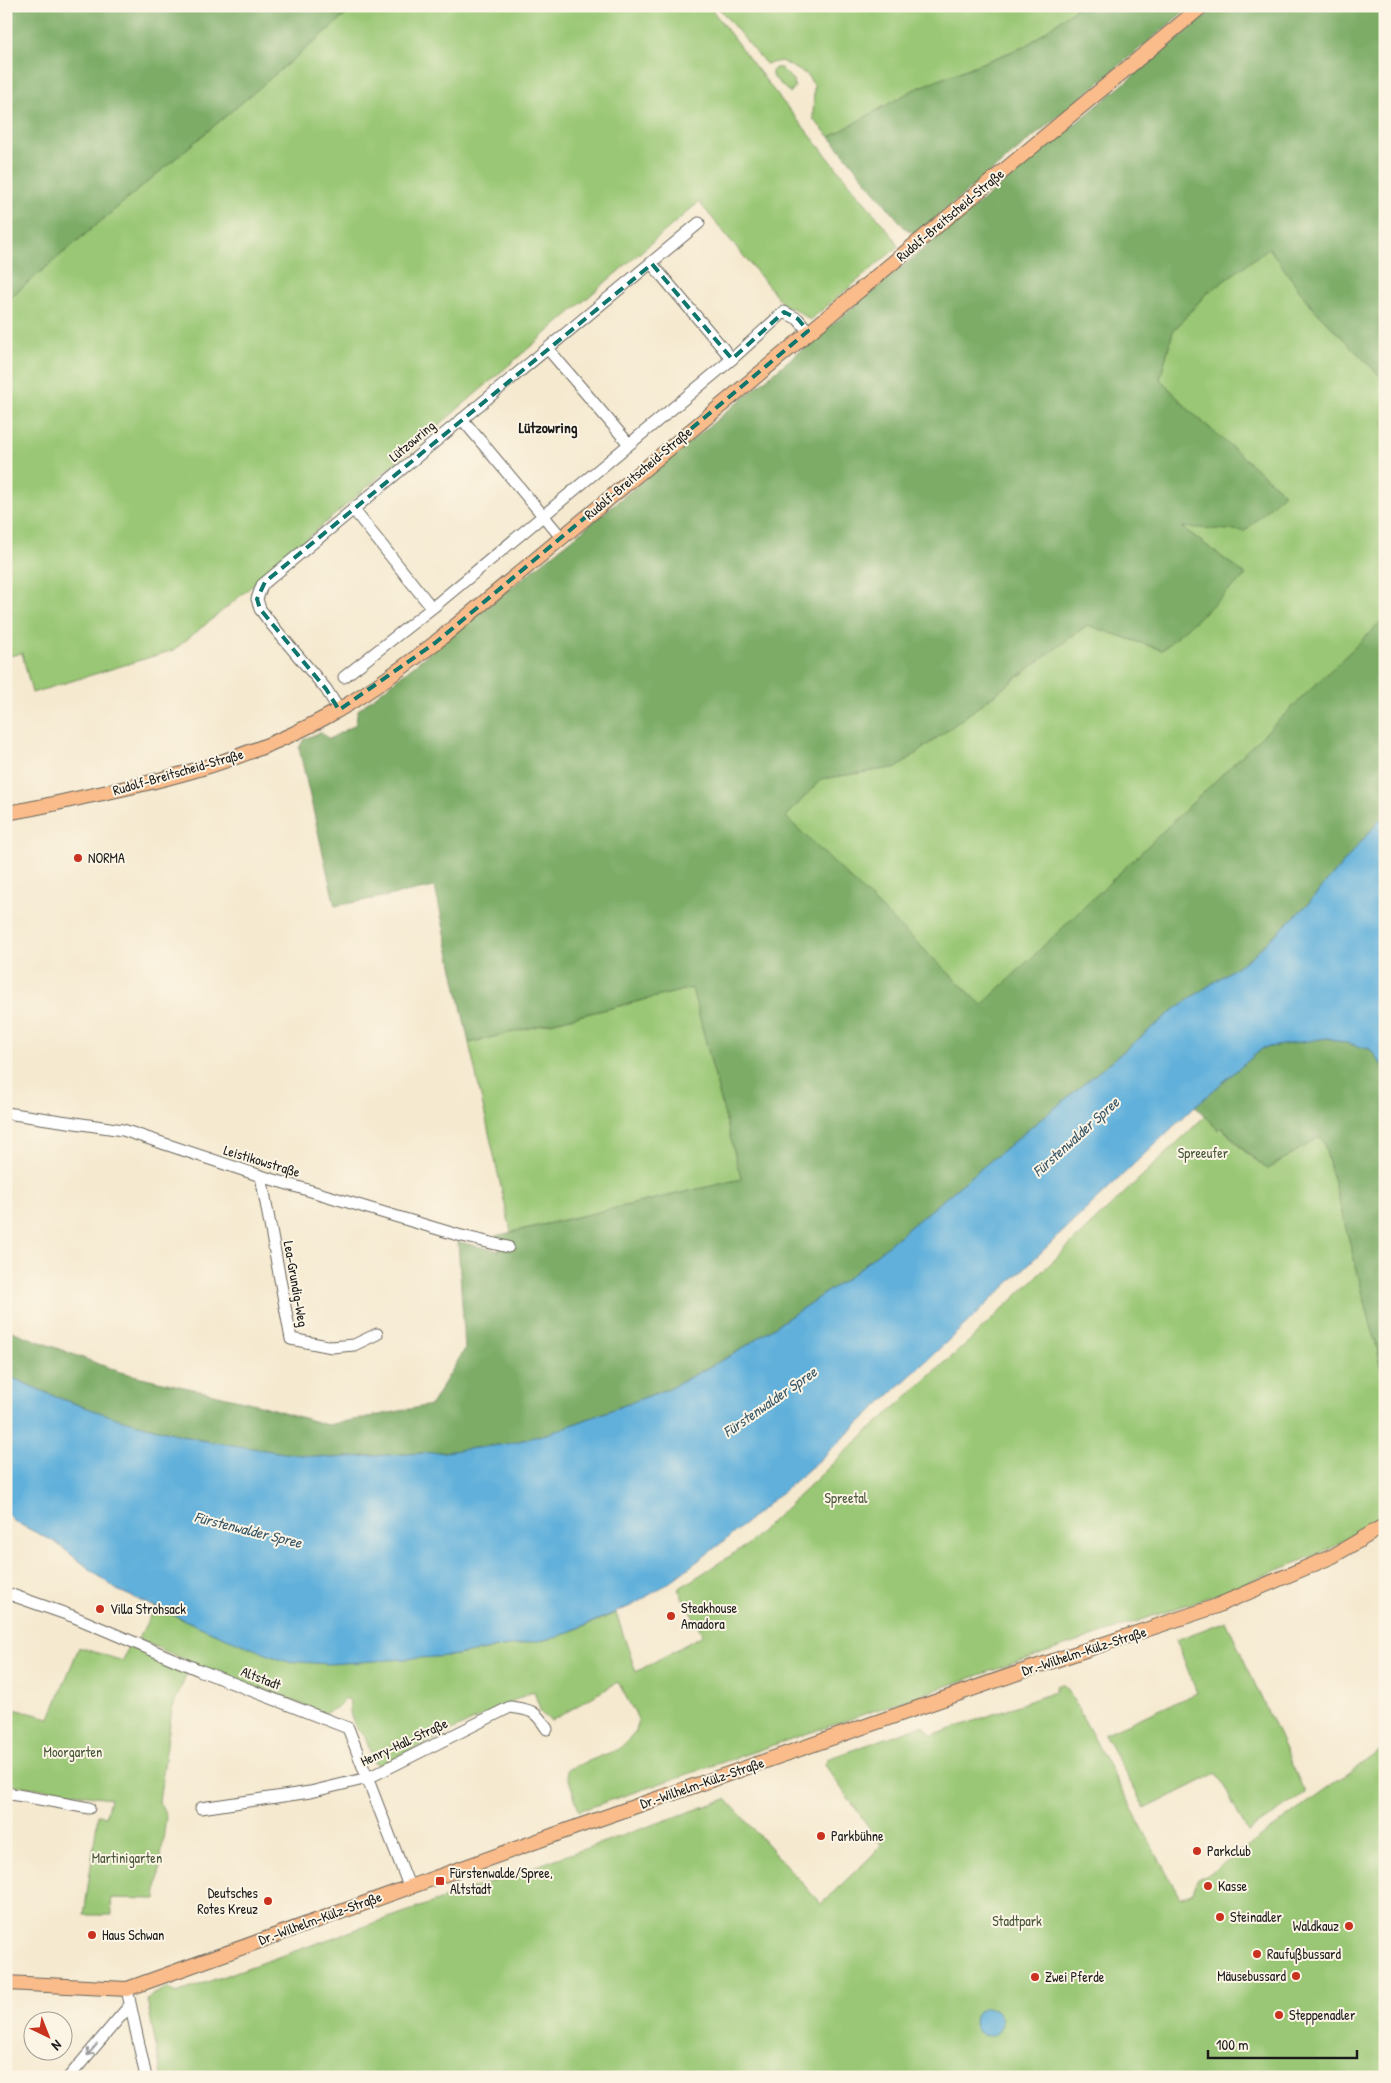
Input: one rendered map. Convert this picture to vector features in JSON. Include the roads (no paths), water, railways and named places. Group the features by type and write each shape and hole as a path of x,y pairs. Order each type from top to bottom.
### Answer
{"main road":[{"name":"Rudolf-Breitscheid-Straße","path":"6,813 102,794 198,770 271,744 339,710 395,673 435,643 808,331 1202,6"},
{"name":"Dr.-Wilhelm-Külz-Straße","path":"6,1982 127,1989 409,1886 922,1706 1214,1607 1333,1556 1385,1525"}],"street":[{"name":"Lützowring","path":"339,710 326,689 260,608 257,599 258,591 264,582 652,264 699,223"},
{"path":"652,264 732,359"},
{"path":"344,677 544,516 732,359 784,312 798,319 808,331"},
{"path":"548,349 629,444"},
{"path":"462,419 561,537"},
{"path":"353,509 432,608"},
{"name":"Leistikowstraße","path":"6,1113 123,1130 261,1176 458,1235 508,1247"},
{"name":"Lea-Grundig-Weg","path":"261,1176 291,1338 332,1347 354,1345 376,1334"},
{"name":"Altstadt","path":"6,1593 72,1616 198,1670 348,1728 409,1886"},
{"name":"Henry-Hall-Straße","path":"200,1808 310,1792 368,1778 510,1707 532,1710 539,1715 548,1729"},
{"path":"6,1793 89,1808"},
{"path":"127,1989 146,2077"},
{"path":"69,2077 130,2005"}],"water":[{"name":"Fürstenwalder Spree","path":"1385,814 1385,1069 1370,1049 1327,1038 1263,1048 1195,1106 952,1337 816,1463 728,1538 670,1582 633,1605 555,1638 450,1656 329,1664 284,1661 214,1633 117,1590 55,1542 15,1522 6,1513 6,1375 56,1397 119,1419 200,1440 330,1458 444,1452 507,1444 550,1433 670,1388 737,1352 849,1277 1175,1009 1252,956 1307,905"},
{"path":"988,2008 998,2012 1002,2022 998,2032 988,2036 978,2032 974,2022 978,2012"}],"place":[{"name":"NORMA","path":"78,858"},
{"name":"Villa Strohsack","path":"100,1609"},
{"name":"Steakhouse Amadora","path":"671,1616"},
{"name":"Parkbühne","path":"821,1836"},
{"name":"Parkclub","path":"1197,1851"},
{"name":"Fürstenwalde/Spree, Altstadt","path":"440,1881"},
{"name":"Kasse","path":"1208,1886"},
{"name":"Deutsches Rotes Kreuz","path":"268,1901"},
{"name":"Steinadler","path":"1220,1917"},
{"name":"Waldkauz","path":"1349,1926"},
{"name":"Haus Schwan","path":"92,1935"},
{"name":"Raufußbussard","path":"1257,1954"},
{"name":"Mäusebussard","path":"1296,1976"},
{"name":"Zwei Pferde","path":"1035,1977"},
{"name":"Steppenadler","path":"1279,2015"}],"district":[{"name":"Lützowring","path":"548,428"}],"park label":[{"name":"Spreeufer","path":"1203,1153"},
{"name":"Spreetal","path":"846,1498"},
{"name":"Moorgarten","path":"73,1752"},
{"name":"Martinigarten","path":"127,1858"},
{"name":"Stadtpark","path":"1017,1921"}]}
